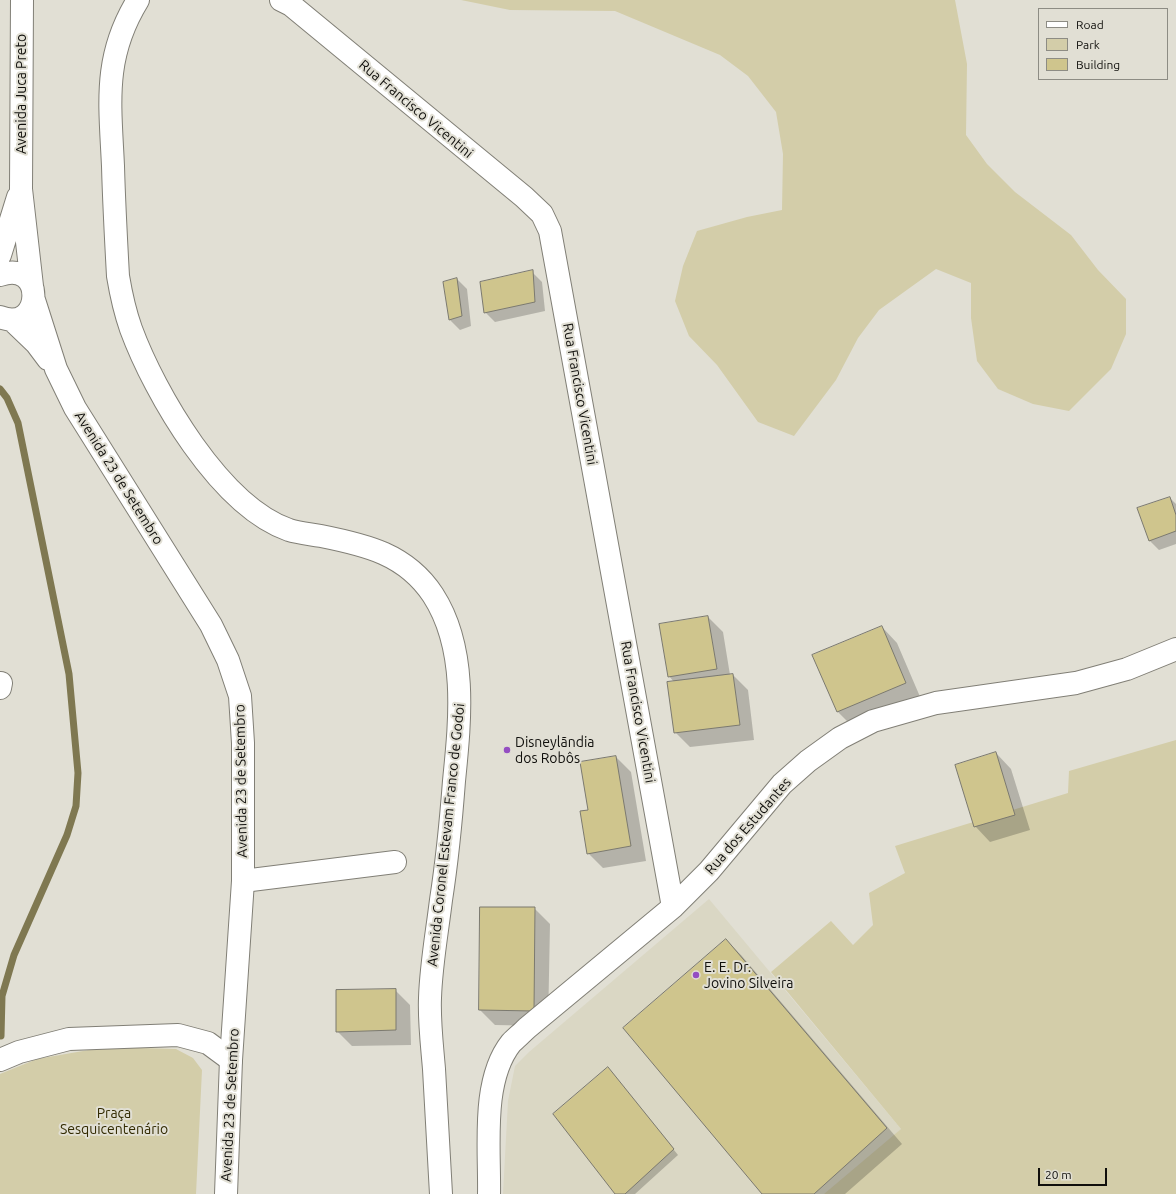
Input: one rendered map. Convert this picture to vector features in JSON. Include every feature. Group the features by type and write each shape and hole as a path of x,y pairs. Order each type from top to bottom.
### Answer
{"street":[{"name":"Avenida Juca Preto","path":"22,0 21,188 33,293"},
{"name":"Avenida Coronel Estevam Franco de Godoi","path":"138,0 124,22 114,57 109,92 118,276 123,303 132,331 153,378 167,404 208,465 232,494 256,513 289,530 355,543 382,551 413,572 433,595 446,621 455,652 460,685 460,727 447,856 430,998 441,1194"},
{"name":"Rua Francisco Vicentini","path":"281,0 291,5 524,197 542,214 550,231 674,907"},
{"name":"Avenida Juca Preto","path":"0,255 21,188"},
{"path":"0,275 14,272 21,275 33,293 26,313 6,318"},
{"name":"Avenida 23 de Setembro","path":"33,293 56,369 75,408 211,625 228,660 240,696 243,743 243,881 231,1060 226,1194"},
{"name":"Avenida 23 de Setembro","path":"6,318 36,342 56,369"},
{"name":"Rua dos Estudantes","path":"489,1194 490,1102 493,1085 500,1064 511,1044 527,1028 674,907 709,871 782,784 808,761 840,738 873,720 936,703 1076,683 1127,669 1176,649"},
{"path":"243,881 395,862"},
{"path":"0,1060 20,1052 69,1039 178,1035 208,1043 231,1060"}],"shaded area":[{"name":"E. E. Dr. Jovino Silveira","path":"709,899 901,1129 844,1194 503,1194 508,1101 515,1066 529,1052"}],"green space":[{"path":"461,0 955,0 967,64 966,135 987,164 1015,192 1071,235 1098,270 1126,299 1126,334 1111,369 1069,411 1033,404 998,389 977,361 971,318 971,283 936,269 879,310 858,338 836,380 794,436 758,422 717,365 689,336 675,301 683,266 697,231 747,217 782,210 783,154 776,112 748,76 720,55 615,11 510,10"},
{"path":"1176,740 1176,1194 824,1194 901,1129 771,972 831,921 853,945 873,925 869,893 905,873 895,846 1068,793 1069,771"},
{"name":"Praça Sesquicentenário","path":"106,1047 176,1049 193,1058 202,1070 196,1194 0,1194 0,1074 37,1059"}],"building":[{"path":"533,270 535,302 484,313 480,282"},
{"path":"457,278 462,316 449,320 443,282"},
{"path":"1170,497 1176,515 1176,531 1149,541 1137,508"},
{"path":"708,616 717,669 668,677 659,624"},
{"path":"882,626 906,683 837,712 812,655"},
{"path":"733,674 740,725 674,733 667,682"},
{"path":"996,752 1015,815 974,827 955,765"},
{"path":"616,756 631,846 587,854 580,811 588,810 580,762"},
{"path":"480,907 535,907 534,1011 479,1010"},
{"path":"726,939 887,1128 814,1194 762,1194 623,1028"},
{"path":"396,989 396,1030 336,1032 336,990"},
{"path":"608,1067 674,1149 625,1194 615,1194 553,1114"}],"waterway":[{"path":"0,389 7,398 18,423 69,674 78,773 76,806 67,835 14,955 2,996 1,1036"}],"place":[{"name":"Disneylãndia dos Robôs","path":"507,750"},
{"name":"E. E. Dr. Jovino Silveira","path":"696,975"}]}
